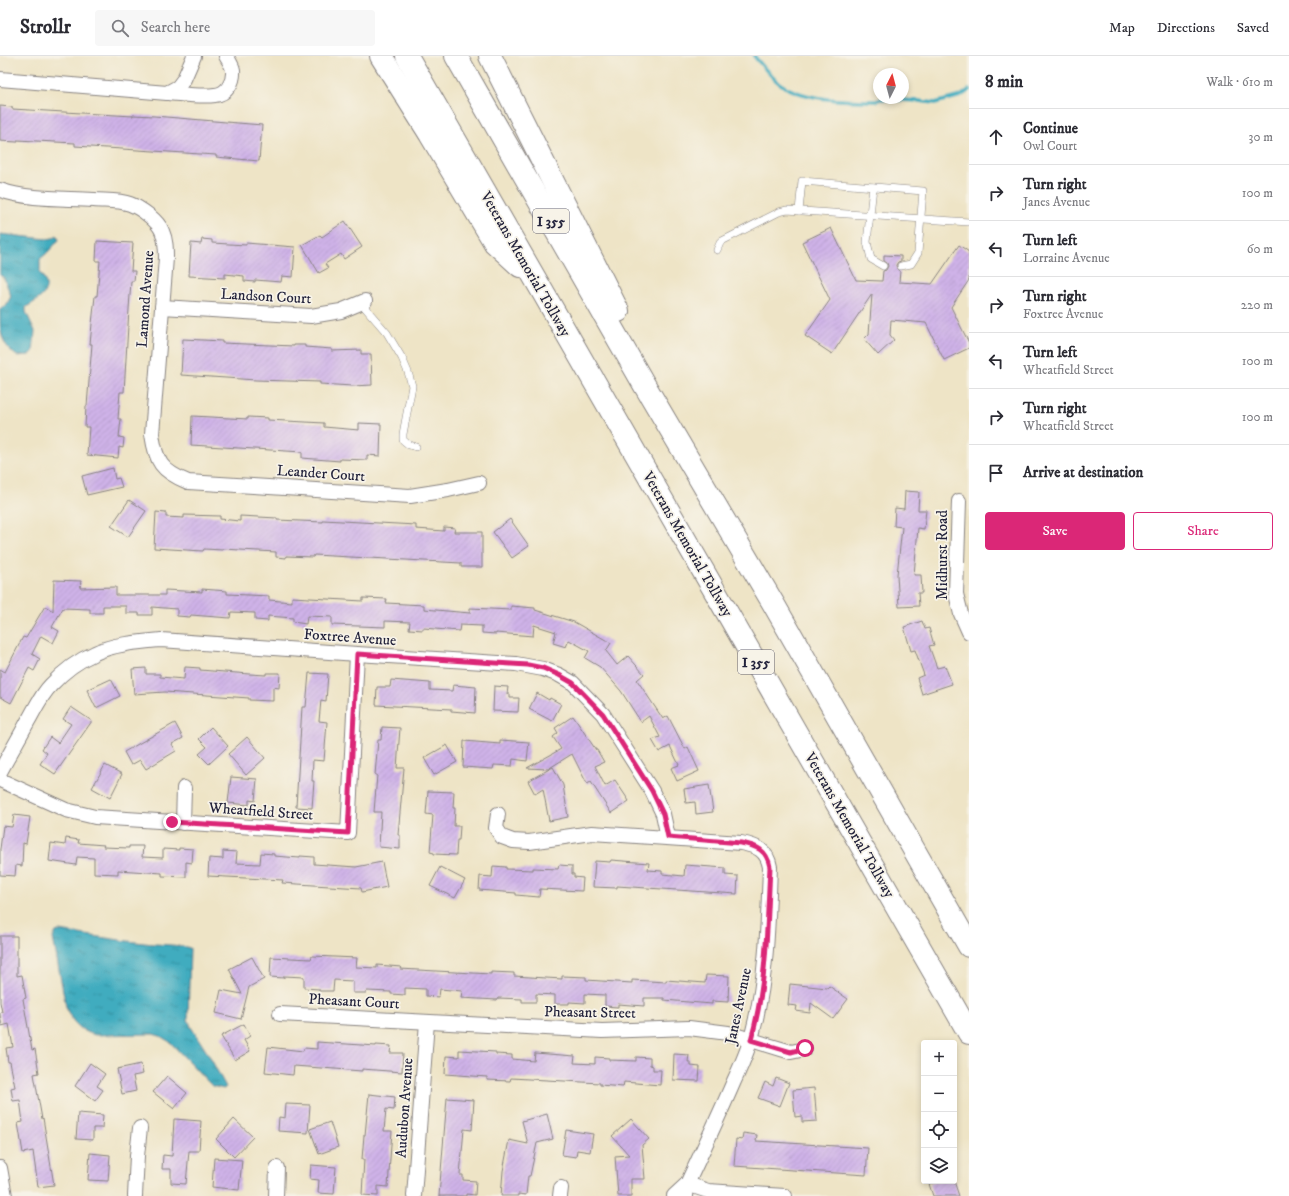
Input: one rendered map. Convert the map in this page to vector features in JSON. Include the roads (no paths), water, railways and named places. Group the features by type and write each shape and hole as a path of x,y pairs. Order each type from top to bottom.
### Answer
{"highway":[{"path":"381,56 430,134 495,243 534,279"},
{"name":"Veterans Memorial Tollway","path":"407,56 969,1033"},
{"name":"I 355","path":"456,56 645,386 773,603 969,946"},
{"path":"490,56 626,329 645,386"}],"street":[{"path":"167,93 178,87 184,80 194,56"},
{"path":"0,79 167,93 216,95 226,91 232,81 232,65 226,56"},
{"name":"Lamond Avenue","path":"0,190 7,193 31,196 115,201 130,204 142,210 162,230 166,243 166,258 152,434 153,447 157,459 163,468"},
{"name":"Landson Court","path":"162,307 311,316 341,311 363,302"},
{"name":"Leander Court","path":"163,468 175,477 188,482 410,496 479,483"},
{"name":"Midhurst Road","path":"959,501 956,594 961,614 969,632"},
{"name":"Foxtree Avenue","path":"0,772 50,685 68,669 96,652 140,642 161,640 528,665 543,668 573,683 603,714 652,791 663,814 668,837"},
{"name":"Wheatfield Street","path":"0,780 66,810 81,814 108,818 348,833 357,654"},
{"path":"183,823 184,788"},
{"path":"498,814 496,828 502,837 513,841 529,842 592,833 668,837"},
{"name":"Janes Avenue","path":"668,837 752,845 762,850 769,860 770,867 767,939 761,992 751,1040 687,1190 674,1196"},
{"name":"Pheasant Court","path":"280,1014 427,1022"},
{"name":"Pheasant Street","path":"427,1022 602,1031 689,1028 728,1033 791,1052 805,1048"},
{"name":"Audubon Avenue","path":"414,1196 427,1022"},
{"path":"135,1196 140,1128"},
{"path":"0,1168 5,1196"},
{"path":"276,1196 277,1168"},
{"path":"687,1190 786,1196"}],"lane":[{"path":"799,211 802,181 923,191 918,253 911,264 900,266"},
{"path":"873,187 867,242 871,259 883,266"},
{"path":"717,250 722,240 779,212 787,210 969,222"},
{"path":"363,302 387,333 402,358 408,372 412,386 403,434 404,440 409,445 416,447"}],"water":[{"path":"0,234 47,239 53,238 57,235 59,240 40,259 40,273 46,284 46,289 41,297 26,307 26,312 35,331 33,352 29,355 17,356 7,346 2,336 0,309 7,304 11,296 4,278 0,275"},
{"path":"59,931 190,948 188,1019 191,1027 210,1057 226,1087 224,1089 212,1086 170,1042 160,1036 153,1034 95,1035 85,1031 77,1025 73,1021 66,1007 53,938 56,932"}],"waterway":[{"path":"754,56 778,83 792,90 815,97 841,100 876,101 881,99 935,103 961,96 969,90"}]}
